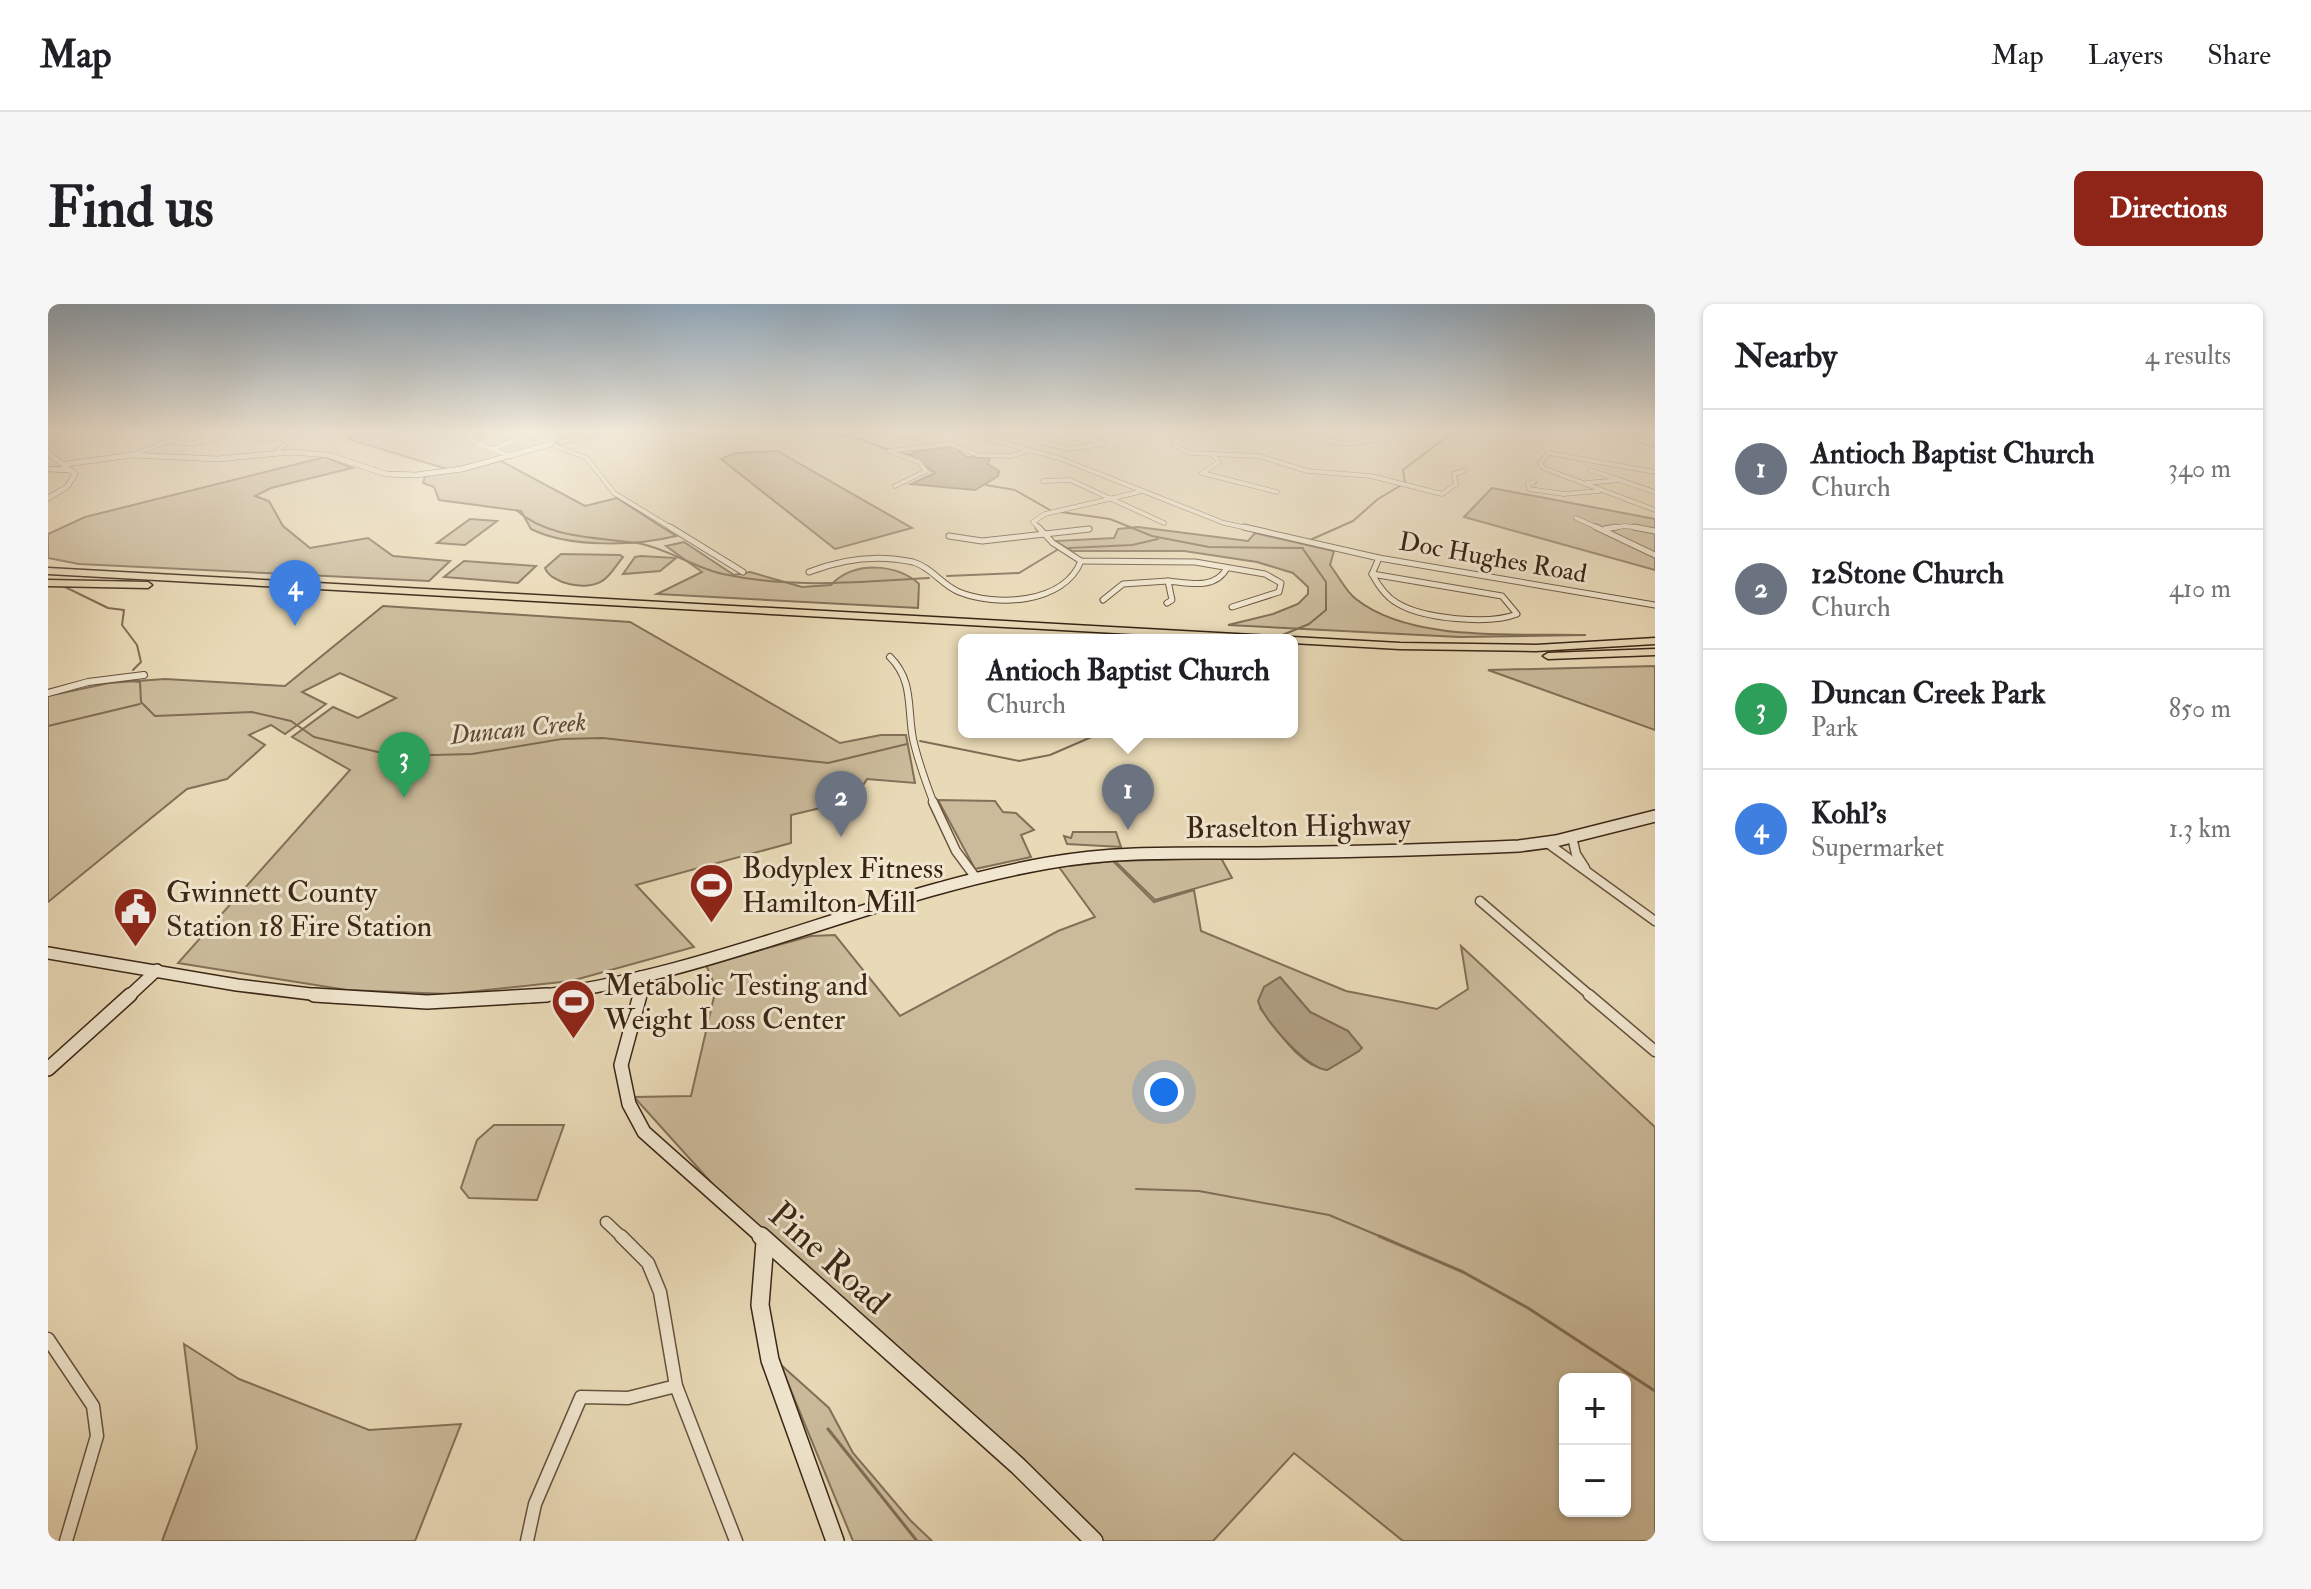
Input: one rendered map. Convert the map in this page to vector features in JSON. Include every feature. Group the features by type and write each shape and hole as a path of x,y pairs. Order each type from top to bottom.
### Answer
{"highway":[{"path":"48,570 1187,634"},
{"path":"48,581 182,585 1050,634"},
{"path":"1298,640 1400,646 1536,648 1655,641"},
{"path":"1298,648 1478,657 1655,652"}],"main road":[{"name":"Braselton Highway","path":"48,953 322,996 444,1004 551,995 641,977 976,878 1046,863 1100,856 1467,848 1546,842 1655,816"},
{"path":"48,1069 157,970"},
{"name":"Pine Road","path":"641,977 641,998 619,1060 619,1083 627,1104 644,1132 1018,1466 1094,1541"},
{"path":"765,1242 760,1305 770,1360 835,1541"}],"street":[{"path":"611,489 743,572"},
{"path":"1091,489 1164,523"},
{"name":"Doc Hughes Road","path":"1134,489 1224,523 1379,558 1655,605"},
{"path":"1264,489 1277,492"},
{"path":"1419,489 1442,494 1449,489"},
{"path":"1529,489 1544,492 1600,491"},
{"path":"1596,489 1655,510"},
{"path":"1137,490 1038,517 1033,522 1081,561 1167,559 1265,574 1275,578 1281,588 1262,600 1232,607"},
{"path":"1576,518 1655,555"},
{"path":"1605,529 1625,526 1655,531"},
{"path":"949,536 982,541 1089,529"},
{"path":"809,572 861,557 879,557 923,564 960,593 1027,598 1044,594 1074,574 1081,561"},
{"path":"1372,574 1379,558"},
{"path":"1103,600 1123,584 1218,581 1225,576 1227,568"},
{"path":"1372,574 1502,596 1517,614 1500,619 1414,611 1393,602 1372,574"},
{"path":"1167,603 1172,600 1168,581"},
{"path":"890,657 903,667 911,693 913,739 929,788 950,837 976,878"},
{"path":"48,693 88,682 144,675"},
{"path":"1572,837 1576,854 1585,868"},
{"path":"1546,842 1655,921"},
{"path":"1480,901 1655,1051"},
{"path":"606,1222 648,1263 660,1292 676,1386 736,1541"},
{"path":"48,1339 93,1406 97,1436 66,1541"},
{"path":"527,1541 535,1504 581,1397 628,1398 676,1386"}],"shaded area":[{"path":"198,489 270,489 255,496 269,501 283,526 310,548 368,538 393,556 450,561 429,581 79,564 48,558 48,534 85,517"},
{"path":"435,489 553,489 585,506 617,498 676,536 623,543 564,540 531,529 521,511 439,500"},
{"path":"759,489 844,489 912,528 835,549"},
{"path":"1491,489 1496,489 1655,519 1655,570 1464,517"},
{"path":"470,519 497,521 465,545 437,543"},
{"path":"1138,527 1248,541 1255,533 1334,551 1330,565 1352,596 1379,613 1406,623 1466,633 1586,635 1459,637 1228,625 1298,604 1308,594 1308,587 1293,573 1257,562 1184,551 1072,551 1055,541 1114,538 1118,529"},
{"path":"684,542 734,575 750,572 802,587 831,585 840,577 863,569 899,572 919,584 918,608 657,594 702,572 666,546"},
{"path":"561,554 623,557 605,579 579,586 554,578 545,568"},
{"path":"635,557 676,558 660,571 623,574"},
{"path":"464,561 536,566 518,583 444,577"},
{"path":"383,606 630,622 840,743 881,735 906,735 915,783 867,779 854,800 791,815 791,843 636,885 694,947 571,981 449,994 347,990 178,963 350,770 292,737 333,707 358,718 396,698 340,673 302,692 326,704 285,734 271,725 249,735 265,745 227,779 187,789 48,902 48,696 109,683 165,679 285,686"},
{"path":"1655,666 1655,730 1488,670"},
{"path":"938,800 995,801 1003,812 1016,813 1034,830 1021,835 1031,857 975,869"},
{"path":"1073,832 1116,832 1121,847 1067,844 1064,836 1071,838"},
{"path":"1221,858 1232,878 1155,900 1115,861"},
{"path":"1113,861 1154,902 1194,890 1201,931 1346,991 1437,1009 1468,989 1461,946 1655,1127 1655,1541 1403,1541 1294,1453 1213,1541 1100,1541 755,1231 634,1097 691,1096 716,988 706,965 811,936 835,935 900,1016 1058,931 1095,917 1059,867","holes":["1283,981 1310,1012 1348,1031 1359,1051 1327,1070 1317,1067 1298,1054 1260,1008"]},
{"path":"1280,977 1310,1012 1348,1031 1362,1048 1327,1070 1308,1061 1268,1020 1258,1001 1264,987"},
{"path":"494,1125 564,1125 537,1200 469,1198 461,1188 477,1140"},
{"path":"184,1344 239,1379 369,1430 461,1424 415,1541 162,1541 197,1448"},
{"path":"780,1364 829,1408 853,1453 932,1541 853,1541"}],"waterway":[{"path":"1008,489 1050,510"},
{"name":"Duncan Creek","path":"1310,540 1353,521 1395,489"},
{"path":"516,510 543,527 558,532 637,543 712,571 749,579 826,583 929,578"},
{"path":"1061,512 1110,519 1152,536 1209,547 1303,548"},
{"path":"1069,548 1132,545 1158,539"},
{"name":"Duncan Creek","path":"1285,634 1309,624 1326,610 1326,582 1303,549"},
{"path":"947,576 1019,573 1057,550"},
{"path":"63,586 108,608 124,610 122,625 137,645 141,662 133,670"},
{"name":"Duncan Creek","path":"132,681 140,682 141,702 155,716 252,712 291,721 314,737 395,756 472,754 562,739 603,738 828,763 907,744"},
{"name":"Duncan Creek","path":"48,726 140,704"},
{"name":"Duncan Creek","path":"920,741 1019,761 1050,755 1089,738"},
{"path":"1136,1189 1199,1191 1329,1215 1384,1238"},
{"path":"1379,1236 1463,1272 1528,1308 1655,1391"},
{"path":"828,1429 917,1541"}],"place":[{"name":"Kohl's","path":"295,626"},
{"name":"Duncan Creek Park","path":"404,798"},
{"name":"Antioch Baptist Church","path":"1128,830"},
{"name":"12Stone Church","path":"841,837"},
{"name":"Bodyplex Fitness Hamilton Mill","path":"711,924"},
{"name":"Gwinnett County Station 18 Fire Station","path":"135,948"},
{"name":"Metabolic Testing and Weight Loss Center","path":"573,1041"}]}
